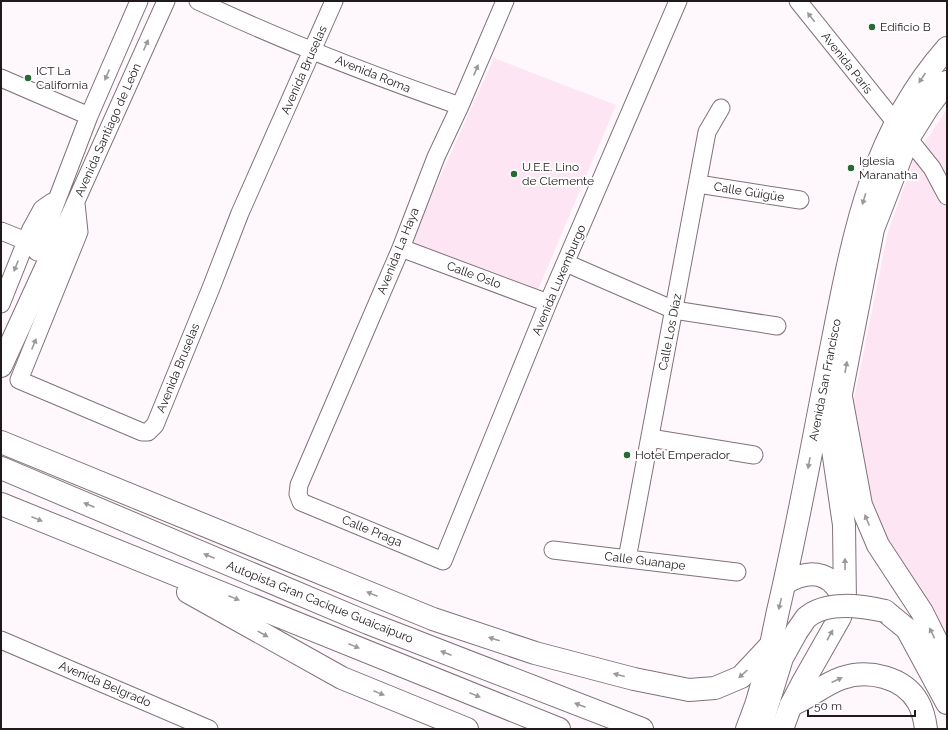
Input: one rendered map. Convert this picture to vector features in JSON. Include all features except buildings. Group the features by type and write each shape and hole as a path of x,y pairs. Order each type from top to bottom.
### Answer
{"main road":[{"name":"Avenida San Francisco","path":"782,729 791,705 840,617 845,603 844,525 832,435 841,397 872,229 882,201 902,132 925,73 947,48"},
{"name":"Avenida San Francisco","path":"747,729 759,696 785,583 853,237 870,180 902,132 928,107 947,82"},
{"path":"1,331 38,251"},
{"path":"1,366 38,251"},
{"path":"841,397 861,505 878,545 922,612 940,648 947,668"},
{"path":"1,442 433,619 535,653 665,686 689,690 715,688 742,677 770,646"},
{"name":"Autopista Gran Cacique Guaicaipuro","path":"1,468 368,623 635,726 650,729"},
{"path":"1,504 559,729"},
{"path":"107,546 342,678 467,729"},
{"path":"785,583 805,574 827,578 836,584 845,603"},
{"path":"760,729 782,658 806,618 821,610 848,606 865,607 885,611 907,629 947,703"},
{"path":"791,705 805,699 836,680 844,677 858,674 875,675 892,680 911,693 919,703 926,729"}],"street":[{"name":"Avenida Santiago de León","path":"38,251 89,116 139,1"},
{"name":"Avenida Santiago de León","path":"38,251 76,203 166,1"},
{"name":"Avenida Roma","path":"198,1 265,32 397,84 460,106"},
{"name":"Avenida Bruselas","path":"76,203 80,232 19,380 142,432 148,432 155,425 240,213 334,1"},
{"name":"Avenida La Haya","path":"301,502 298,494 299,485 400,248 436,157 460,106 505,1"},
{"name":"Avenida Luxemburgo","path":"443,561 548,303 678,1"},
{"name":"Avenida París","path":"798,1 932,168 947,196"},
{"path":"1,78 89,116"},
{"name":"Calle Los Díaz","path":"627,559 707,132 721,108"},
{"name":"Calle Güigüe","path":"698,184 800,200"},
{"path":"1,231 38,251 1,304"},
{"name":"Calle Oslo","path":"400,248 548,303"},
{"path":"566,263 674,310 777,326"},
{"path":"650,438 754,455"},
{"name":"Calle Praga","path":"301,502 443,561"},
{"name":"Calle Guanape","path":"553,550 737,572"},
{"name":"Avenida Belgrado","path":"1,640 209,729"}],"shaded area":[{"name":"U.E.E. Lino de Clemente","path":"494,58 616,105 537,292 410,243"},
{"path":"947,109 947,643 896,559 876,516 867,491 853,404 888,232 914,159"}],"place":[{"name":"Edificio B","path":"872,27"},
{"name":"ICT La California","path":"28,78"},
{"name":"Iglesia Maranatha","path":"851,168"},
{"name":"U.E.E. Lino de Clemente","path":"514,174"},
{"name":"Hotel Emperador","path":"627,455"}]}
